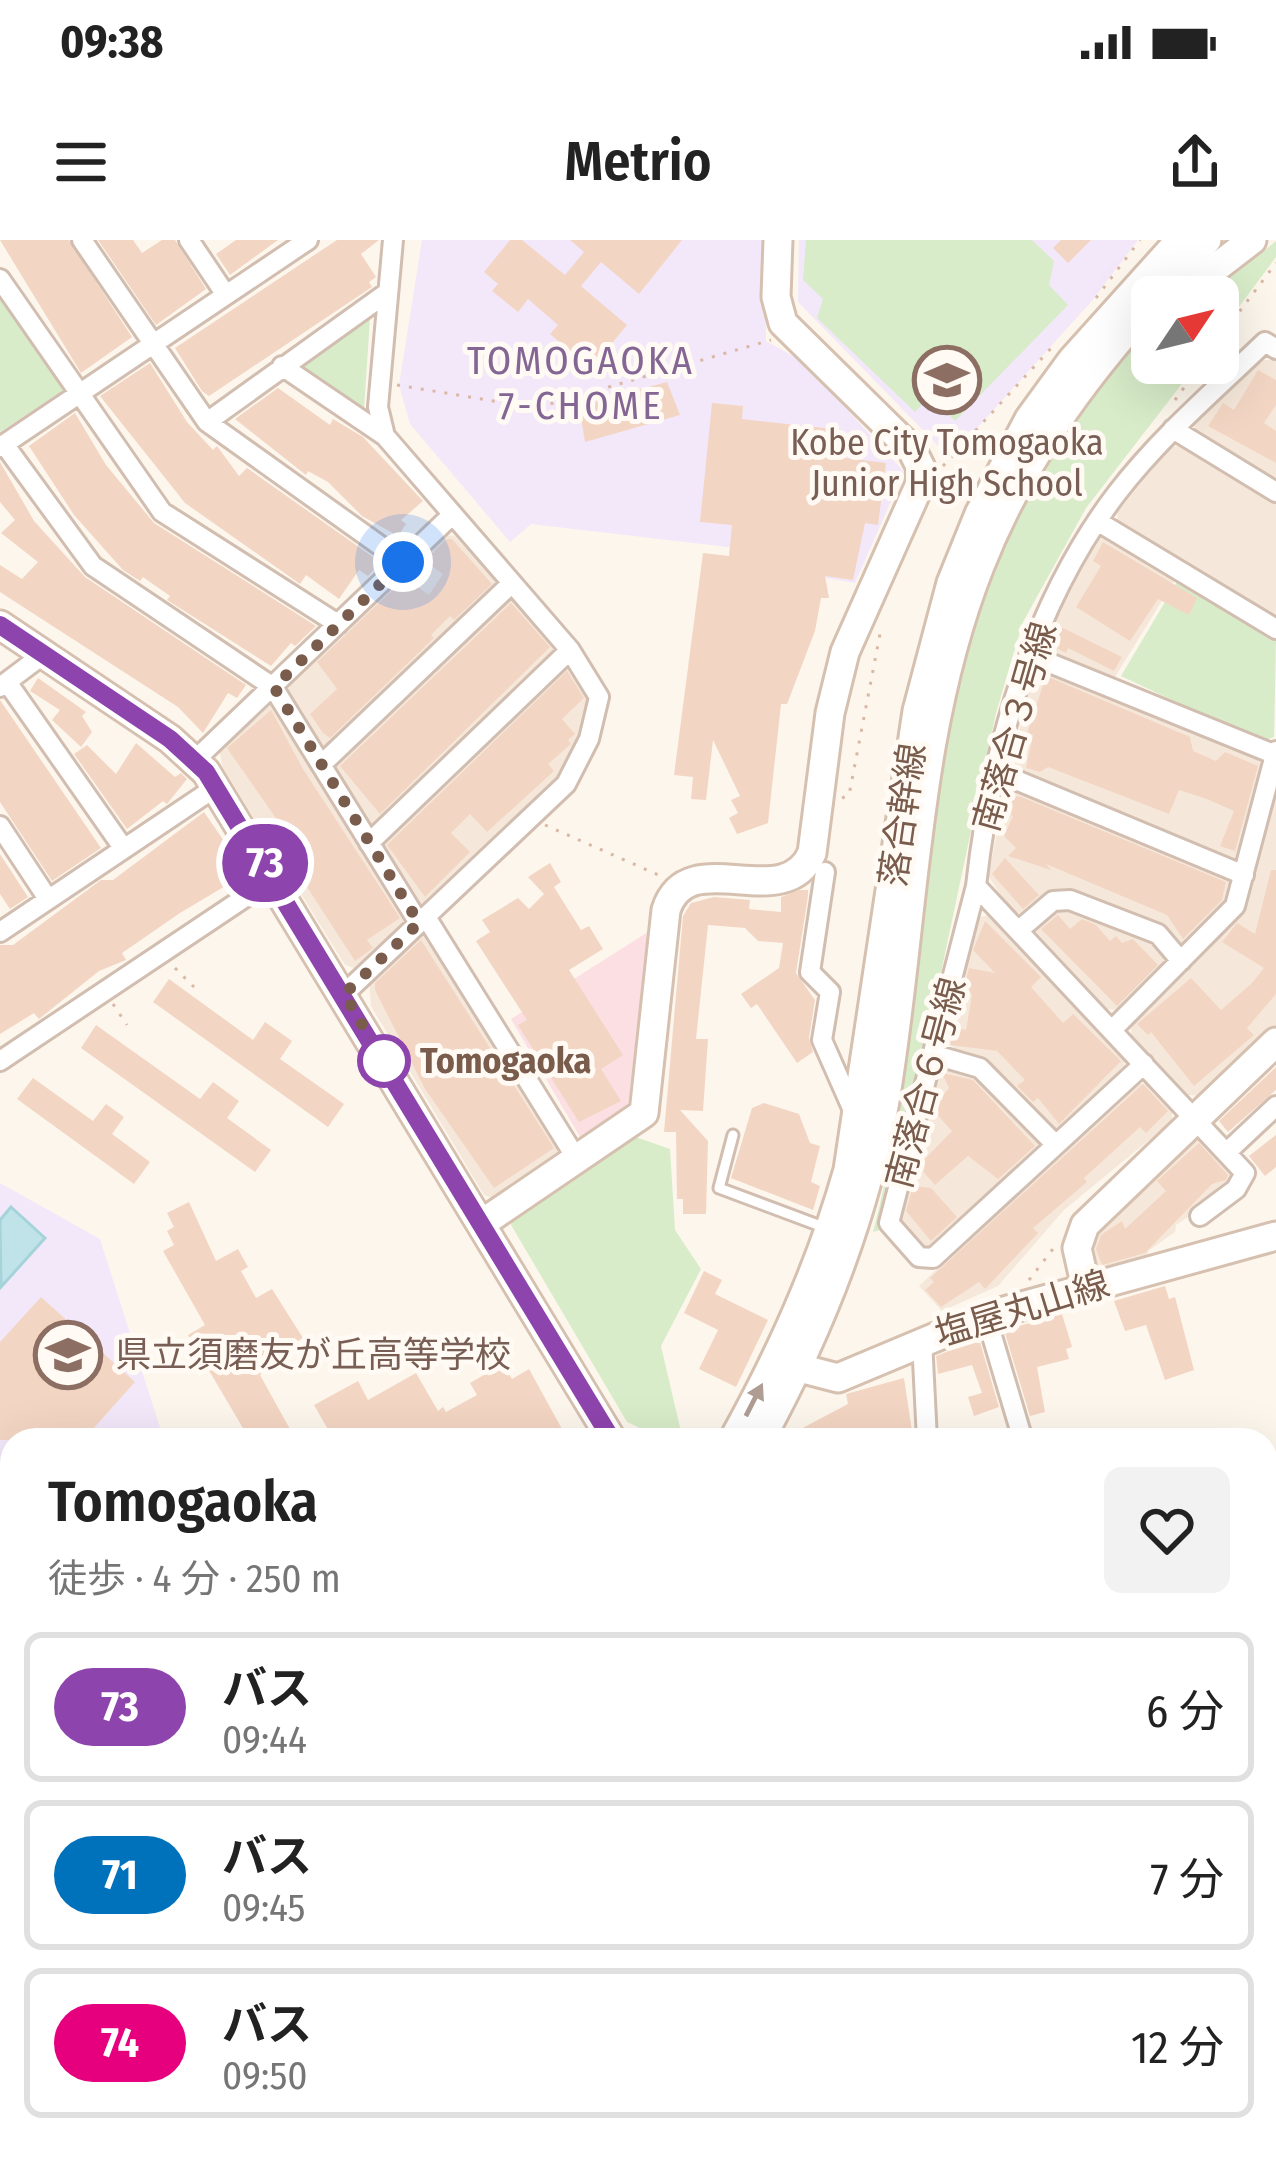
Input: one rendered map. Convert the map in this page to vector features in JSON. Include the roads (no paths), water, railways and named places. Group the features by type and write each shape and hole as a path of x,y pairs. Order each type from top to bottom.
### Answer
{"street":[{"path":"82,240 207,422 403,562"},
{"path":"189,240 226,295"},
{"path":"385,436 379,385 392,240"},
{"path":"481,1223 644,1113 666,910 673,893 692,879 784,880 808,862 844,652 919,486 921,468 912,450 783,323 776,297 778,240"},
{"path":"1123,313 1155,240"},
{"name":"落合幹線","path":"764,1428 831,1229 860,1120 917,711 951,583 979,514 1029,419 1180,240"},
{"name":"落合幹線","path":"1175,276 1208,240"},
{"path":"1205,276 1252,240"},
{"path":"302,242 2,445 93,566 274,687 578,1161"},
{"path":"0,279 162,512 338,624"},
{"path":"207,422 388,292"},
{"name":"落合幹線","path":"731,1428 785,1364 841,1266 875,1151 938,719 960,624 990,542 1024,473 1123,313"},
{"name":"南落合３号線","path":"976,886 1030,655 1055,593 1097,521 1173,429 1272,340"},
{"path":"282,366 385,436 570,650 598,697 589,739 574,775 344,994"},
{"path":"1173,429 1276,492"},
{"path":"194,761 452,515"},
{"path":"1097,521 1276,629"},
{"path":"322,764 512,583"},
{"path":"0,625 194,761 216,787 481,1223 614,1428"},
{"path":"370,843 570,650"},
{"path":"44,654 4,684 124,849"},
{"path":"1030,655 1276,754 1235,906 1112,1030"},
{"path":"999,773 1244,875"},
{"path":"0,932 216,787"},
{"path":"0,826 48,899"},
{"path":"825,872 810,972 830,992 822,1040 846,1104 860,1120"},
{"path":"0,1060 274,878"},
{"path":"976,886 1245,1173 1236,1189 1200,1216"},
{"name":"南落合６号線","path":"976,886 889,1223 920,1257 933,1258 1144,1064"},
{"path":"1018,931 1053,901 1070,900 1158,934 1181,961"},
{"path":"1086,1288 1077,1248 1085,1225 1276,1042"},
{"path":"935,1054 980,1068 1054,1143"},
{"path":"1227,1152 1276,1106"},
{"name":"塩屋丸山線","path":"785,1364 838,1378 986,1316 1276,1237"},
{"path":"986,1316 1019,1428"},
{"path":"922,1340 926,1428"}],"lane":[{"path":"733,1136 719,1188 831,1229"}],"water":[{"path":"11,1207 45,1238 1,1287 0,1220"}],"place":[{"name":"Kobe City Tomogaoka Junior High School","path":"947,380"},
{"name":"Tomogaoka","path":"384,1061"},
{"name":"県立須磨友が丘高等学校","path":"68,1355"}],"district":[{"name":"TOMOGAOKA 7-CHOME","path":"581,384"}]}
